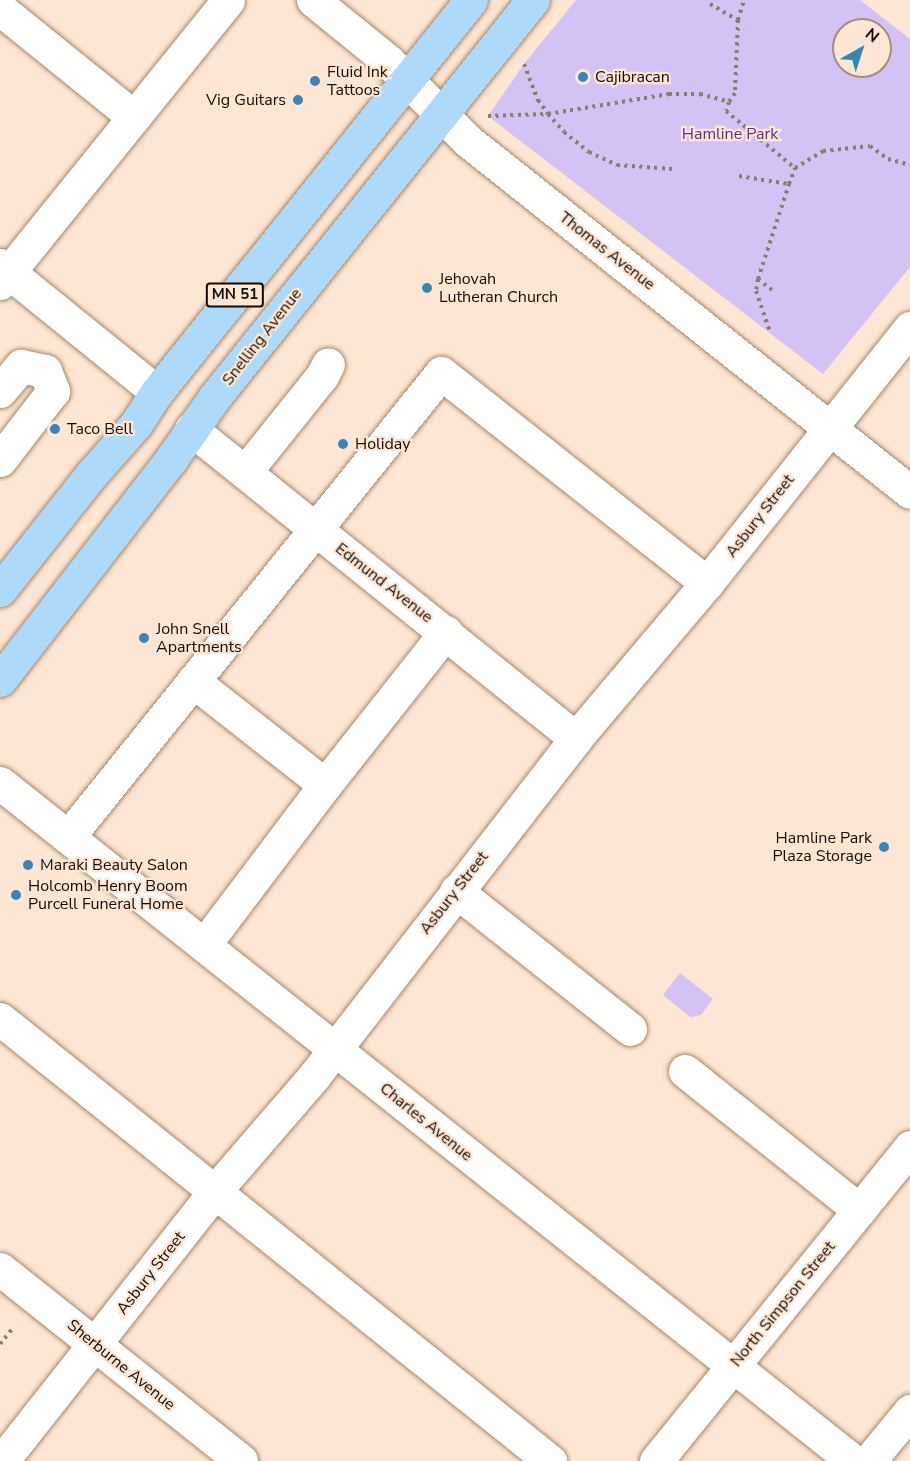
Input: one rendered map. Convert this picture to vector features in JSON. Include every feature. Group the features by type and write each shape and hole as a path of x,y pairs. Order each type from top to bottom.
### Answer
{"main road":[{"name":"MN 51","path":"0,590 90,476 136,424 157,392 471,0"},
{"name":"Snelling Avenue","path":"0,680 172,458 191,429 533,0"}],"street":[{"path":"157,392 3,274 228,0"},
{"name":"Thomas Avenue","path":"313,0 407,80 468,141 910,492"},
{"path":"0,9 134,117"},
{"name":"Asbury Street","path":"2,1461 215,1191 335,1049 576,738 707,582 910,328"},
{"path":"245,472 322,376 328,363"},
{"path":"0,391 21,366 45,371 53,391 0,460"},
{"path":"68,837 441,373 707,582"},
{"name":"Edmund Avenue","path":"191,429 576,738"},
{"path":"204,945 325,785 446,632"},
{"path":"193,681 325,785"},
{"name":"Charles Avenue","path":"0,783 853,1461"},
{"path":"456,891 630,1029"},
{"path":"0,1018 550,1461"},
{"path":"685,1071 859,1210"},
{"name":"North Simpson Street","path":"656,1461 910,1147"},
{"name":"Sherburne Avenue","path":"0,1269 241,1461"},
{"path":"869,1461 910,1411"}],"path":[{"path":"744,0 738,20 735,93 726,111 795,168"},
{"path":"710,4 738,20"},
{"path":"524,64 538,100 548,114 564,132 590,152 617,165 673,169"},
{"path":"488,116 548,114 669,94 700,94 729,102"},
{"path":"770,332 756,291 795,168 823,151 870,146 888,159 910,165"},
{"path":"739,176 789,184"},
{"path":"758,279 772,290"},
{"path":"0,1344 13,1328"}],"green space":[{"name":"Hamline Park","path":"576,0 860,0 883,18 832,18 832,78 892,78 892,25 910,39 910,267 823,374 488,116 524,64"},
{"path":"680,973 713,999 701,1015 690,1017 663,995"}],"place":[{"name":"Cajibracan","path":"583,77"},
{"name":"Fluid Ink Tattoos","path":"315,81"},
{"name":"Vig Guitars","path":"298,100"},
{"name":"Jehovah Lutheran Church","path":"427,288"},
{"name":"Taco Bell","path":"55,429"},
{"name":"Holiday","path":"343,444"},
{"name":"John Snell Apartments","path":"144,638"},
{"name":"Hamline Park Plaza Storage","path":"884,847"},
{"name":"Maraki Beauty Salon","path":"28,865"},
{"name":"Holcomb Henry Boom Purcell Funeral Home","path":"16,895"}]}
